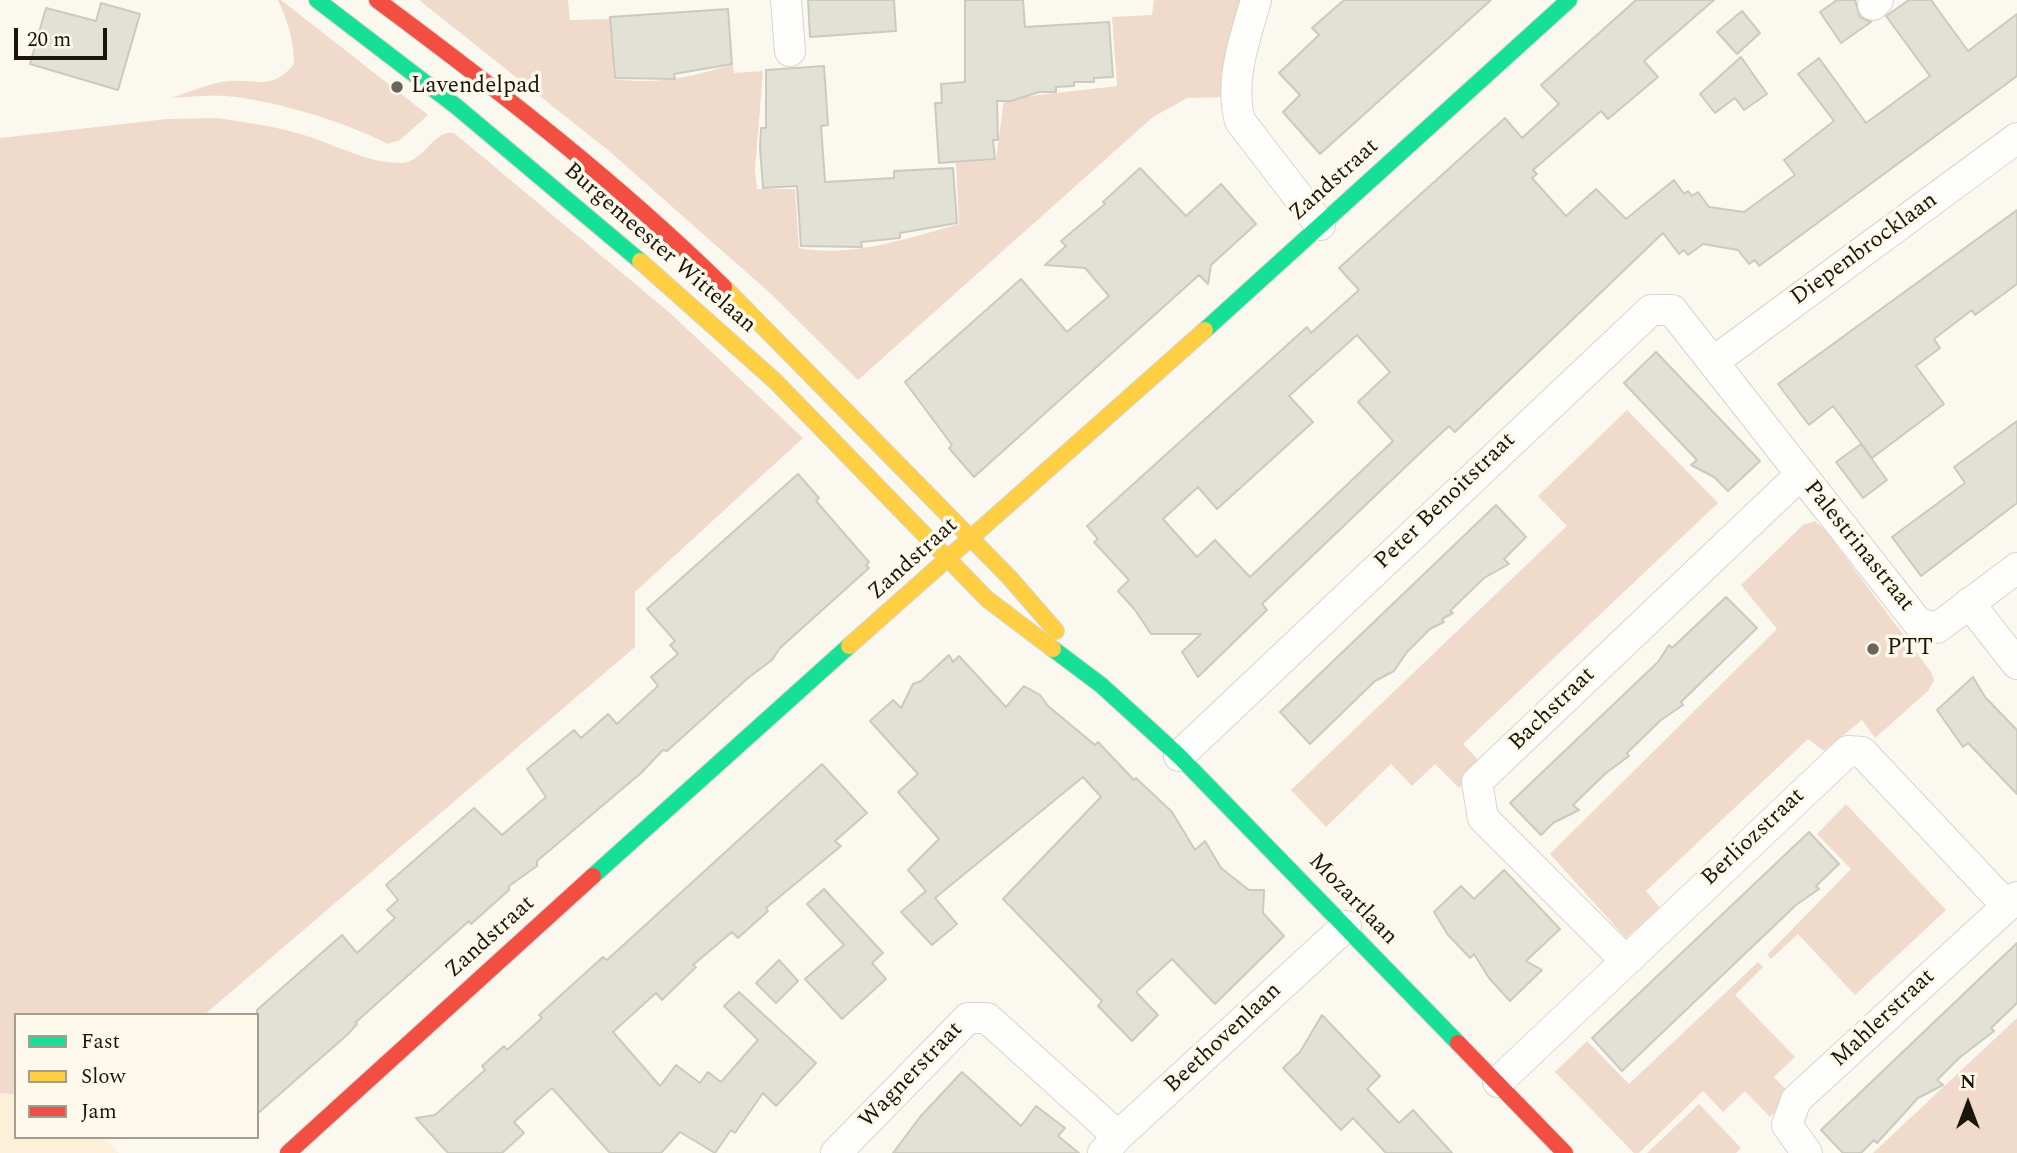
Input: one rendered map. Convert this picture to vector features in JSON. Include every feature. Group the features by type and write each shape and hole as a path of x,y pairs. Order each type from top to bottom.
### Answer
{"street":[{"name":"Burgemeester Wittelaan","path":"317,0 457,107 686,299 775,381 948,559"},
{"name":"Burgemeester Wittelaan","path":"377,0 480,76 674,238 807,369 971,538"},
{"path":"786,0 790,51"},
{"path":"1256,0 1235,85 1240,121 1320,225"},
{"name":"Zandstraat","path":"288,1153 759,726 1569,0"},
{"name":"Diepenbrocklaan","path":"1713,362 2017,138"},
{"name":"Peter Benoitstraat","path":"1179,756 1650,310 1672,310 1713,362"},
{"name":"Palestrinastraat","path":"1713,362 1918,623 1937,628 1969,603"},
{"name":"Bachstraat","path":"1624,959 1483,818 1476,782 1800,475"},
{"name":"Mozartlaan","path":"971,538 1009,577 1101,685"},
{"name":"Mozartlaan","path":"948,559 987,599 1101,685 1179,756 1565,1153"},
{"path":"2017,568 1969,603 2017,664"},
{"name":"Berliozstraat","path":"1498,1082 1624,959 1847,751 1862,752 2012,901"},
{"name":"Mahlerstraat","path":"1807,1153 1787,1125 1796,1100 2012,901"},
{"name":"Beethovenlaan","path":"1111,1144 1346,926"},
{"name":"Wagnerstraat","path":"836,1153 968,1018 987,1018 1111,1144"}],"shaded area":[{"path":"278,0 428,115 400,140 387,144 330,120 263,102 225,96 170,98 221,82 271,81 286,72 294,64 293,47"},
{"path":"419,0 568,0 570,20 610,19 614,79 675,79 733,64 734,73 763,71 755,169 757,189 795,189 799,248 840,250 880,245 959,224 956,163 996,160 1004,99 1117,86 1112,17 1152,15 1154,0 1241,0 1221,74 1223,97 1187,98 1153,117 858,380 771,294 609,151"},
{"path":"217,118 266,126 313,138 367,158 401,163 416,158 440,136 454,133 670,313 803,438 635,592 635,647 206,1013 14,1013 14,1094 0,1093 0,138 167,119"},
{"path":"1627,410 1718,503 1463,744 1483,765 1459,788 1435,764 1412,786 1391,764 1326,827 1291,790 1567,526 1538,496"},
{"path":"1815,521 1825,530 1931,672 1934,680 1928,691 1875,738 1862,720 1824,751 1808,739 1646,891 1660,908 1626,938 1550,854 1777,629 1741,585 1803,525"},
{"path":"1846,804 1946,910 1855,995 1798,934 1771,959 1767,955 1851,869 1817,834"},
{"path":"1758,962 1763,967 1735,995 1795,1057 1774,1077 1792,1096 1770,1117 1745,1091 1723,1112 1703,1091 1639,1153 1634,1153 1555,1072 1587,1041 1629,1084"},
{"path":"2017,1018 2017,1153 1873,1153"},
{"path":"0,1022 14,1023 14,1139 106,1139 119,1153 0,1153"},
{"path":"1699,1104 1741,1148 1736,1153 1647,1153"}],"building":[{"path":"808,0 894,0 896,31 810,37"},
{"path":"965,0 1023,0 1025,27 1109,22 1113,77 1094,78 1094,82 1074,82 1074,86 1056,87 1056,92 1039,92 1011,101 997,101 998,140 993,140 995,159 939,163 935,103 942,103 941,84 965,82"},
{"path":"1344,0 1491,0 1320,154 1283,112 1300,95 1279,73 1319,35 1312,28"},
{"path":"1636,0 1714,0 1644,61 1658,77 1608,119 1601,111 1533,170 1537,174 1532,178 1566,216 1596,189 1626,219 1674,180 1684,194 1688,191 1692,196 1698,192 1709,207 1744,212 1795,175 1784,160 1834,121 1798,74 1819,58 1866,123 1930,76 1886,16 1909,0 1931,0 1968,51 2017,14 2017,76 1759,266 1755,260 1749,264 1738,250 1703,244 1688,255 1684,250 1679,254 1663,233 1455,432 1449,426 1420,453 1262,604 1267,610 1198,677 1182,652 1201,634 1151,634 1118,591 1129,580 1094,542 1098,539 1087,526 1307,327 1311,333 1359,290 1339,268 1505,118 1522,138 1559,104 1541,85","holes":["1357,335 1390,372 1358,402 1393,441 1250,577 1215,540 1197,557 1163,519 1198,487 1217,509 1313,422 1289,396"]},
{"path":"1837,0 1855,0 1860,17 1871,22 1841,43 1820,12"},
{"path":"101,3 140,14 118,90 30,64 46,8 96,21"},
{"path":"728,9 732,64 674,74 675,79 615,78 610,17"},
{"path":"1742,11 1760,33 1737,54 1717,32"},
{"path":"1741,57 1767,94 1744,110 1735,98 1715,113 1700,94"},
{"path":"824,66 828,125 821,126 825,182 894,178 894,171 953,168 957,223 900,233 900,238 861,242 862,247 801,246 797,186 763,188 760,148 761,128 766,128 766,70"},
{"path":"1140,168 1186,216 1221,184 1256,224 1211,265 1208,284 1199,275 974,477 949,448 952,445 905,382 1021,279 1067,332 1109,296 1085,268 1045,265 1066,246 1061,241 1105,204 1103,202"},
{"path":"2017,210 2017,284 1975,315 1972,310 1934,339 1940,348 1916,366 1944,404 1872,458 1833,406 1809,425 1778,384"},
{"path":"1656,352 1760,461 1728,491 1714,477 1691,465 1697,460 1624,383"},
{"path":"2017,421 2017,503 1921,576 1892,537 1965,483 1954,467"},
{"path":"1861,444 1887,480 1863,498 1836,462"},
{"path":"798,474 819,498 816,501 869,562 866,565 869,568 780,648 772,660 748,678 667,751 663,750 641,773 537,861 537,866 509,886 509,890 471,924 469,921 356,1022 347,1035 259,1112 257,1010 342,935 357,953 395,918 387,910 398,900 386,885 474,808 502,835 546,797 527,769 574,730 581,738 608,714 617,724 658,686 651,677 678,654 670,645 675,641 647,609"},
{"path":"1496,505 1526,537 1504,559 1509,564 1484,578 1450,611 1453,613 1442,619 1444,622 1430,629 1407,652 1394,671 1375,681 1310,744 1280,712"},
{"path":"1726,597 1757,628 1681,702 1683,705 1661,720 1627,753 1629,756 1606,773 1573,805 1579,810 1553,823 1541,835 1510,803 1658,662 1669,645 1672,648"},
{"path":"949,655 953,662 959,656 1006,707 1024,686 1040,695 1048,706 1095,745 1098,742 1134,780 1136,778 1172,812 1195,850 1205,841 1221,868 1249,890 1264,890 1263,913 1284,936 1215,1004 1172,959 1136,992 1158,1015 1132,1041 1098,1006 1102,1001 1003,899 1101,797 1083,777 935,898 957,924 932,945 901,912 926,891 908,870 939,839 898,792 918,774 870,721 893,700 901,708 913,684 921,681"},
{"path":"1973,677 1985,697 2017,730 2017,794 1968,743 1963,747 1937,710"},
{"path":"822,764 867,813 835,841 841,846 766,908 768,911 738,938 732,932 693,965 696,967 662,1000 656,993 613,1032 660,1086 676,1065 700,1083 708,1072 721,1082 758,1040 724,1006 739,992 816,1063 776,1106 763,1093 735,1133 731,1130 715,1153 680,1132 661,1153 610,1153 552,1088 514,1122 524,1133 502,1153 448,1153 416,1118 435,1115 485,1070 482,1066 504,1046 507,1050 542,1018 539,1015 603,957 607,960"},
{"path":"1809,832 1839,864 1816,886 1819,889 1796,905 1622,1071 1592,1038"},
{"path":"1504,870 1560,929 1526,961 1542,970 1510,1001 1489,978 1474,954 1470,958 1448,935 1434,912 1461,886 1474,899"},
{"path":"824,889 883,953 872,963 886,979 842,1019 805,979 844,945 807,904"},
{"path":"2017,943 2017,1003 1991,1028 1994,1031 1959,1058 1937,1080 1943,1085 1918,1098 1877,1143 1874,1140 1861,1153 1843,1153 1821,1130"},
{"path":"779,960 798,981 776,1003 756,983"},
{"path":"1322,1015 1380,1076 1367,1089 1399,1123 1413,1110 1452,1153 1386,1153 1353,1118 1341,1130 1283,1068 1300,1052"},
{"path":"962,1072 1021,1126 1036,1106 1065,1128 1058,1136 1079,1153 893,1153 920,1117"}],"traffic: fast":[{"path":"317,0 457,107 640,261"},
{"path":"1205,330 1569,0"},
{"path":"593,876 849,646"},
{"path":"1053,649 1101,685 1179,756 1458,1043"}],"traffic: slow":[{"path":"640,261 775,381 987,599 1053,649"},
{"path":"724,287 1009,577 1056,631"},
{"path":"849,646 1205,330"}],"traffic: jam":[{"path":"377,0 599,174 642,210 724,287"},
{"path":"288,1153 593,876"},
{"path":"1458,1043 1565,1153"}],"place":[{"name":"Lavendelpad","path":"397,87"},
{"name":"PTT","path":"1873,649"}]}
